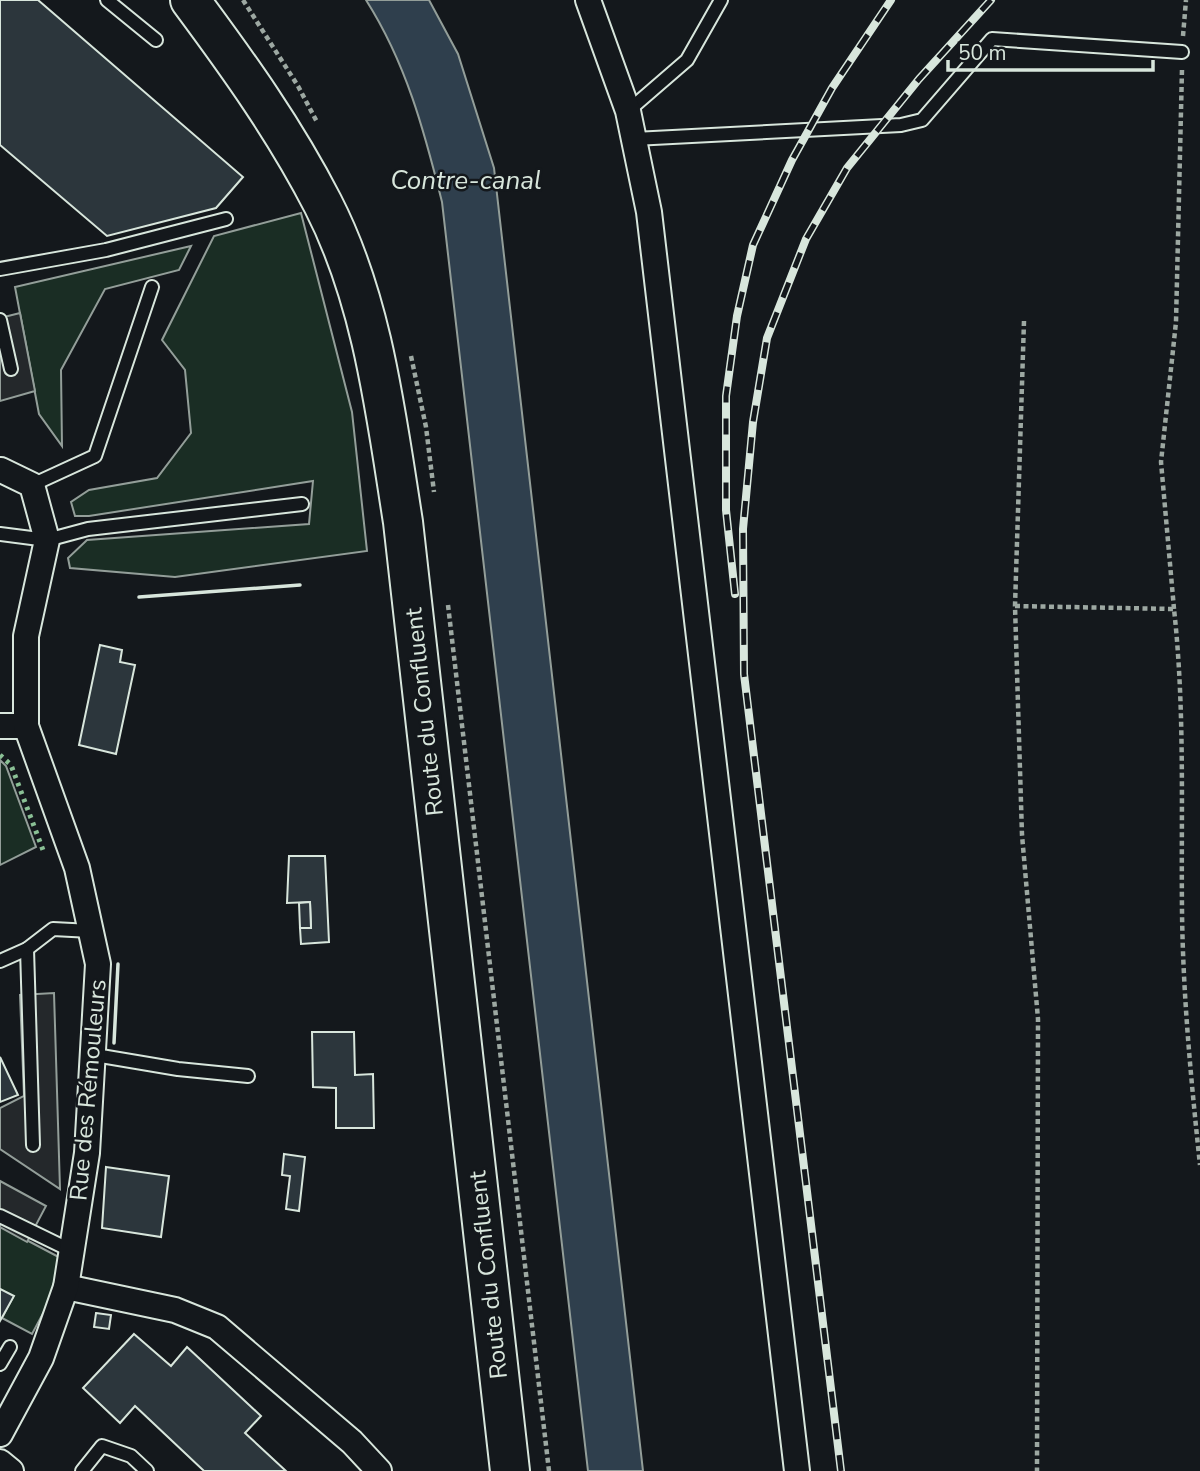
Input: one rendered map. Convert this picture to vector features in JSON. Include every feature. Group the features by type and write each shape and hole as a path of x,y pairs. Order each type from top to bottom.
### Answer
{"main road":[{"name":"Route du Confluent","path":"190,0 258,90 324,206 355,287 381,382 403,522 510,1471"}],"street":[{"path":"588,0 628,111 649,212 797,1471"},
{"path":"0,470 32,485"},
{"name":"Rue des Rémouleurs","path":"0,1434 41,1358 66,1287 88,1153 95,1055 98,964 77,868 26,726 26,636 47,540 32,485"},
{"path":"0,726 26,726"},
{"path":"66,1287 175,1310 217,1327 352,1442 379,1471"},
{"path":"0,1462 11,1471"}],"lane":[{"path":"107,0 156,40"},
{"path":"628,111 687,60 721,0"},
{"path":"634,139 901,125 922,120 992,40 1182,52"},
{"path":"0,269 106,250 226,219"},
{"path":"32,485 94,456 152,287"},
{"path":"0,320 11,369"},
{"path":"0,534 47,540 88,529 302,504"},
{"path":"0,961 27,949 53,929 91,931"},
{"path":"27,949 33,1145"},
{"path":"95,1055 178,1069 248,1076"},
{"path":"0,1216 72,1251"},
{"path":"0,1364 10,1347"},
{"path":"82,1471 102,1446 131,1456 147,1471"}],"path":[{"path":"1186,0 1182,52 1175,322 1161,462 1182,679 1182,914 1190,1070 1200,1165"},
{"path":"1024,321 1015,606 1022,835 1038,1019 1037,1471"},
{"path":"1015,606 1174,609"}],"green space":[{"path":"301,213 352,412 367,551 175,577 70,568 68,558 87,540 309,524 313,481 89,516 75,516 71,502 89,490 157,478 191,433 185,370 162,340 214,236"},
{"path":"191,246 179,270 105,289 61,370 62,446 39,414 15,287"},
{"path":"0,760 6,766 36,847 0,865"},
{"path":"0,1226 70,1263 32,1334 2,1318 13,1297 0,1289"}],"shaded area":[{"path":"20,313 35,391 0,401 0,318"},
{"path":"54,993 60,1189 0,1149 0,1108 24,1096 20,995"},
{"path":"0,1181 46,1206 27,1242 0,1227"}],"water":[{"name":"Contre-canal","path":"366,0 429,0 458,54 494,168 643,1471 588,1471 442,202 421,123 403,73"}],"building":[{"path":"0,0 38,0 243,177 216,208 107,236 0,145"},
{"path":"100,645 122,650 120,662 135,665 116,754 79,745"},
{"path":"289,856 325,856 329,942 301,944 300,928 311,928 310,902 287,903"},
{"path":"310,902 311,928 300,928 299,903"},
{"path":"312,1032 354,1032 355,1075 373,1074 374,1128 336,1128 336,1088 313,1087"},
{"path":"0,1057 18,1095 0,1102"},
{"path":"284,1154 305,1157 299,1211 286,1209 290,1176 282,1175"},
{"path":"106,1167 169,1176 161,1237 102,1228"},
{"path":"0,1289 14,1296 0,1321"},
{"path":"96,1313 111,1315 109,1329 94,1327"},
{"path":"134,1334 171,1366 187,1347 261,1416 245,1433 286,1471 204,1471 135,1406 120,1423 83,1388"}],"railway":[{"path":"735,594 726,510 726,396 737,316 753,245 792,160 832,88 891,0"},
{"path":"841,1471 744,674 743,529 753,422 767,338 806,239 847,168 919,79 991,0"}],"hedge":[{"path":"0,755 11,765 43,850"}],"wall":[{"path":"139,597 300,585"},
{"path":"114,1043 118,964"}]}
